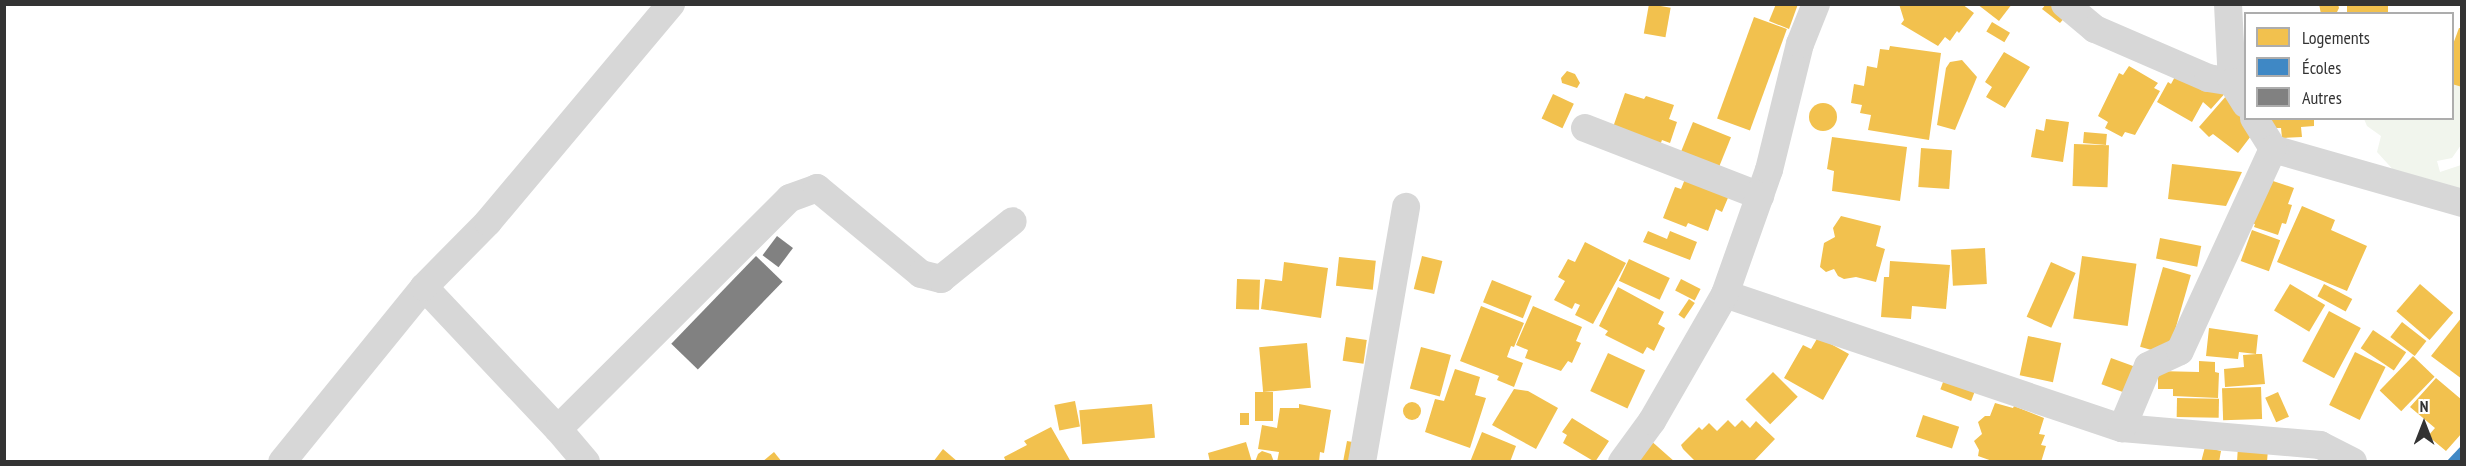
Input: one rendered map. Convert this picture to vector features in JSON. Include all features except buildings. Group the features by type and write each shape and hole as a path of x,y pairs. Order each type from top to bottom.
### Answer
{"street":[{"path":"282,462 424,287 488,222 671,4"},
{"path":"1622,462 1652,421 1725,294 1760,196 1800,44 1816,4"},
{"path":"2065,4 2095,29 2239,93"},
{"path":"2228,4 2239,93"},
{"path":"2255,120 2273,149 2462,203"},
{"path":"1585,128 1760,196"},
{"path":"2122,428 2148,366 2180,351 2273,149"},
{"path":"558,429 790,198 817,188 921,274 941,279 1013,220"},
{"path":"1362,462 1406,207"},
{"path":"424,287 558,429 586,462"},
{"path":"1725,294 2122,428 2320,445 2353,462"}],"shaded area":[{"path":"2454,75 2461,79 2461,145 2452,158 2437,161 2440,172 2461,165 2461,190 2397,174 2377,152 2381,136 2367,126 2364,120 2454,120"}]}
